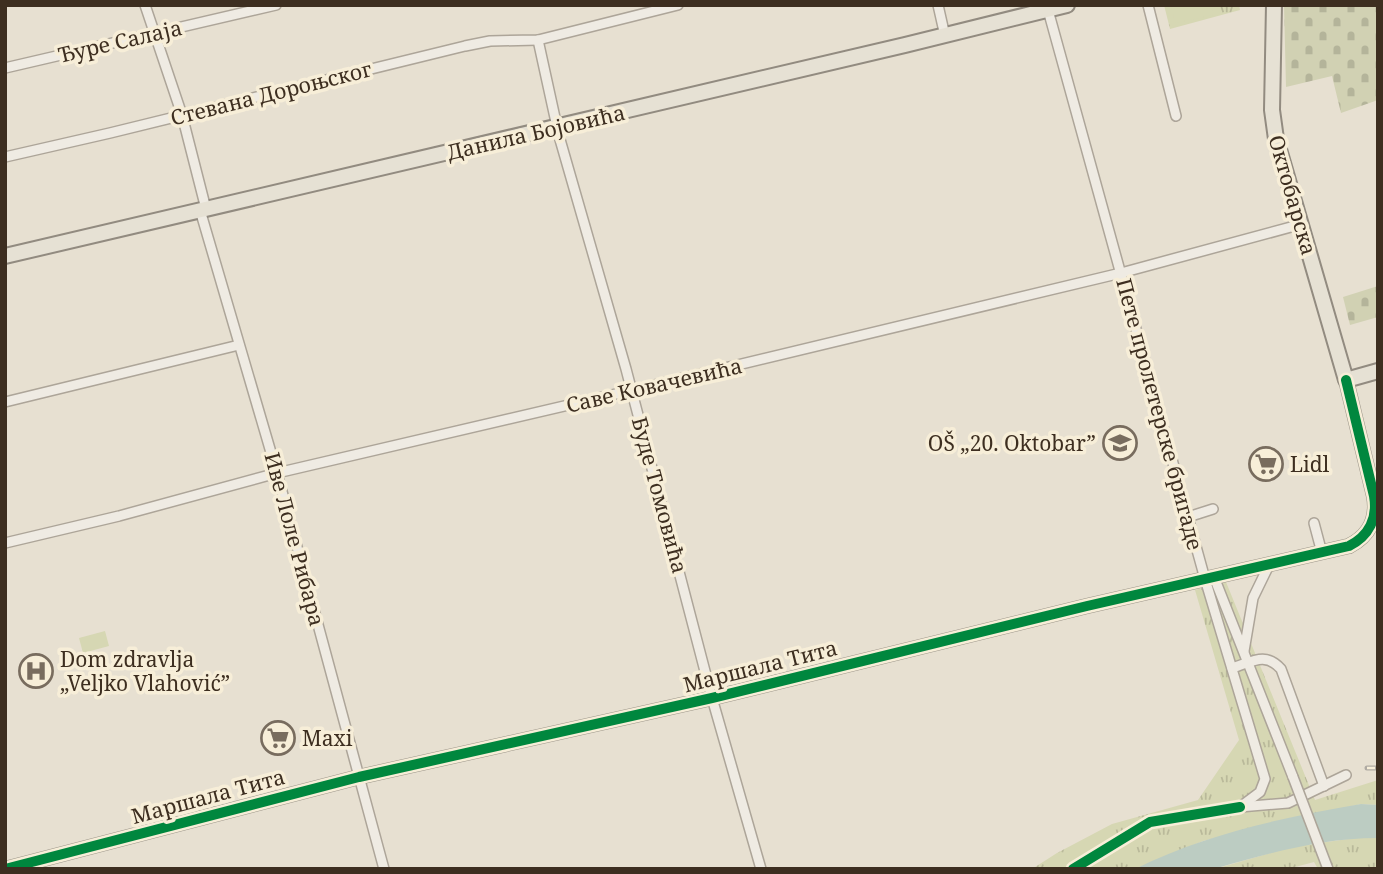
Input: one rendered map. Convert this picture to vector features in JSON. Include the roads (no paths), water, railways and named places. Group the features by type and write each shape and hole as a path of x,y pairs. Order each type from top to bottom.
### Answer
{"main road":[{"name":"Данила Бојовића","path":"5,256 945,36 1067,5"},
{"name":"Октобарска","path":"1274,5 1274,128 1346,380"},
{"path":"1346,380 1378,371"}],"street":[{"name":"Иве Лоле Рибара","path":"145,5 182,115 203,210 239,345 277,473 384,869"},
{"name":"Ђуре Салаја","path":"5,68 276,5"},
{"path":"938,5 945,36"},
{"path":"1148,5 1176,116"},
{"name":"Стевана Дороњског","path":"5,157 465,46 490,41 538,40 674,6"},
{"name":"Пете пролетерске бригаде","path":"1048,10 1188,517 1209,578 1231,668 1265,779 1260,792 1240,807"},
{"name":"Буде Томовића","path":"538,40 556,127 632,390 712,698 761,869"},
{"name":"Саве Ковачевића","path":"5,543 119,516 277,473 1121,273 1302,224"},
{"path":"5,402 239,345"},
{"name":"Маршала Тита","path":"5,869 359,777 712,698 1075,609 1345,547 1359,540 1368,530 1375,514 1374,496 1346,380"},
{"path":"1188,517 1213,509"},
{"path":"1314,523 1322,553"},
{"path":"1244,653 1245,633 1253,598 1269,565"},
{"path":"1209,578 1244,653 1328,869"},
{"path":"1231,668 1265,658 1273,660 1282,669 1324,786"},
{"path":"1073,869 1150,822 1240,807 1288,803 1346,775"}],"railway":[{"path":"1367,768 1378,768"}],"place":[{"name":"OŠ „20. Oktobar”","path":"1120,443"},
{"name":"Lidl","path":"1266,464"},
{"name":"Dom zdravlja „Veljko Vlahović”","path":"36,671"},
{"name":"Maxi","path":"278,738"}]}
